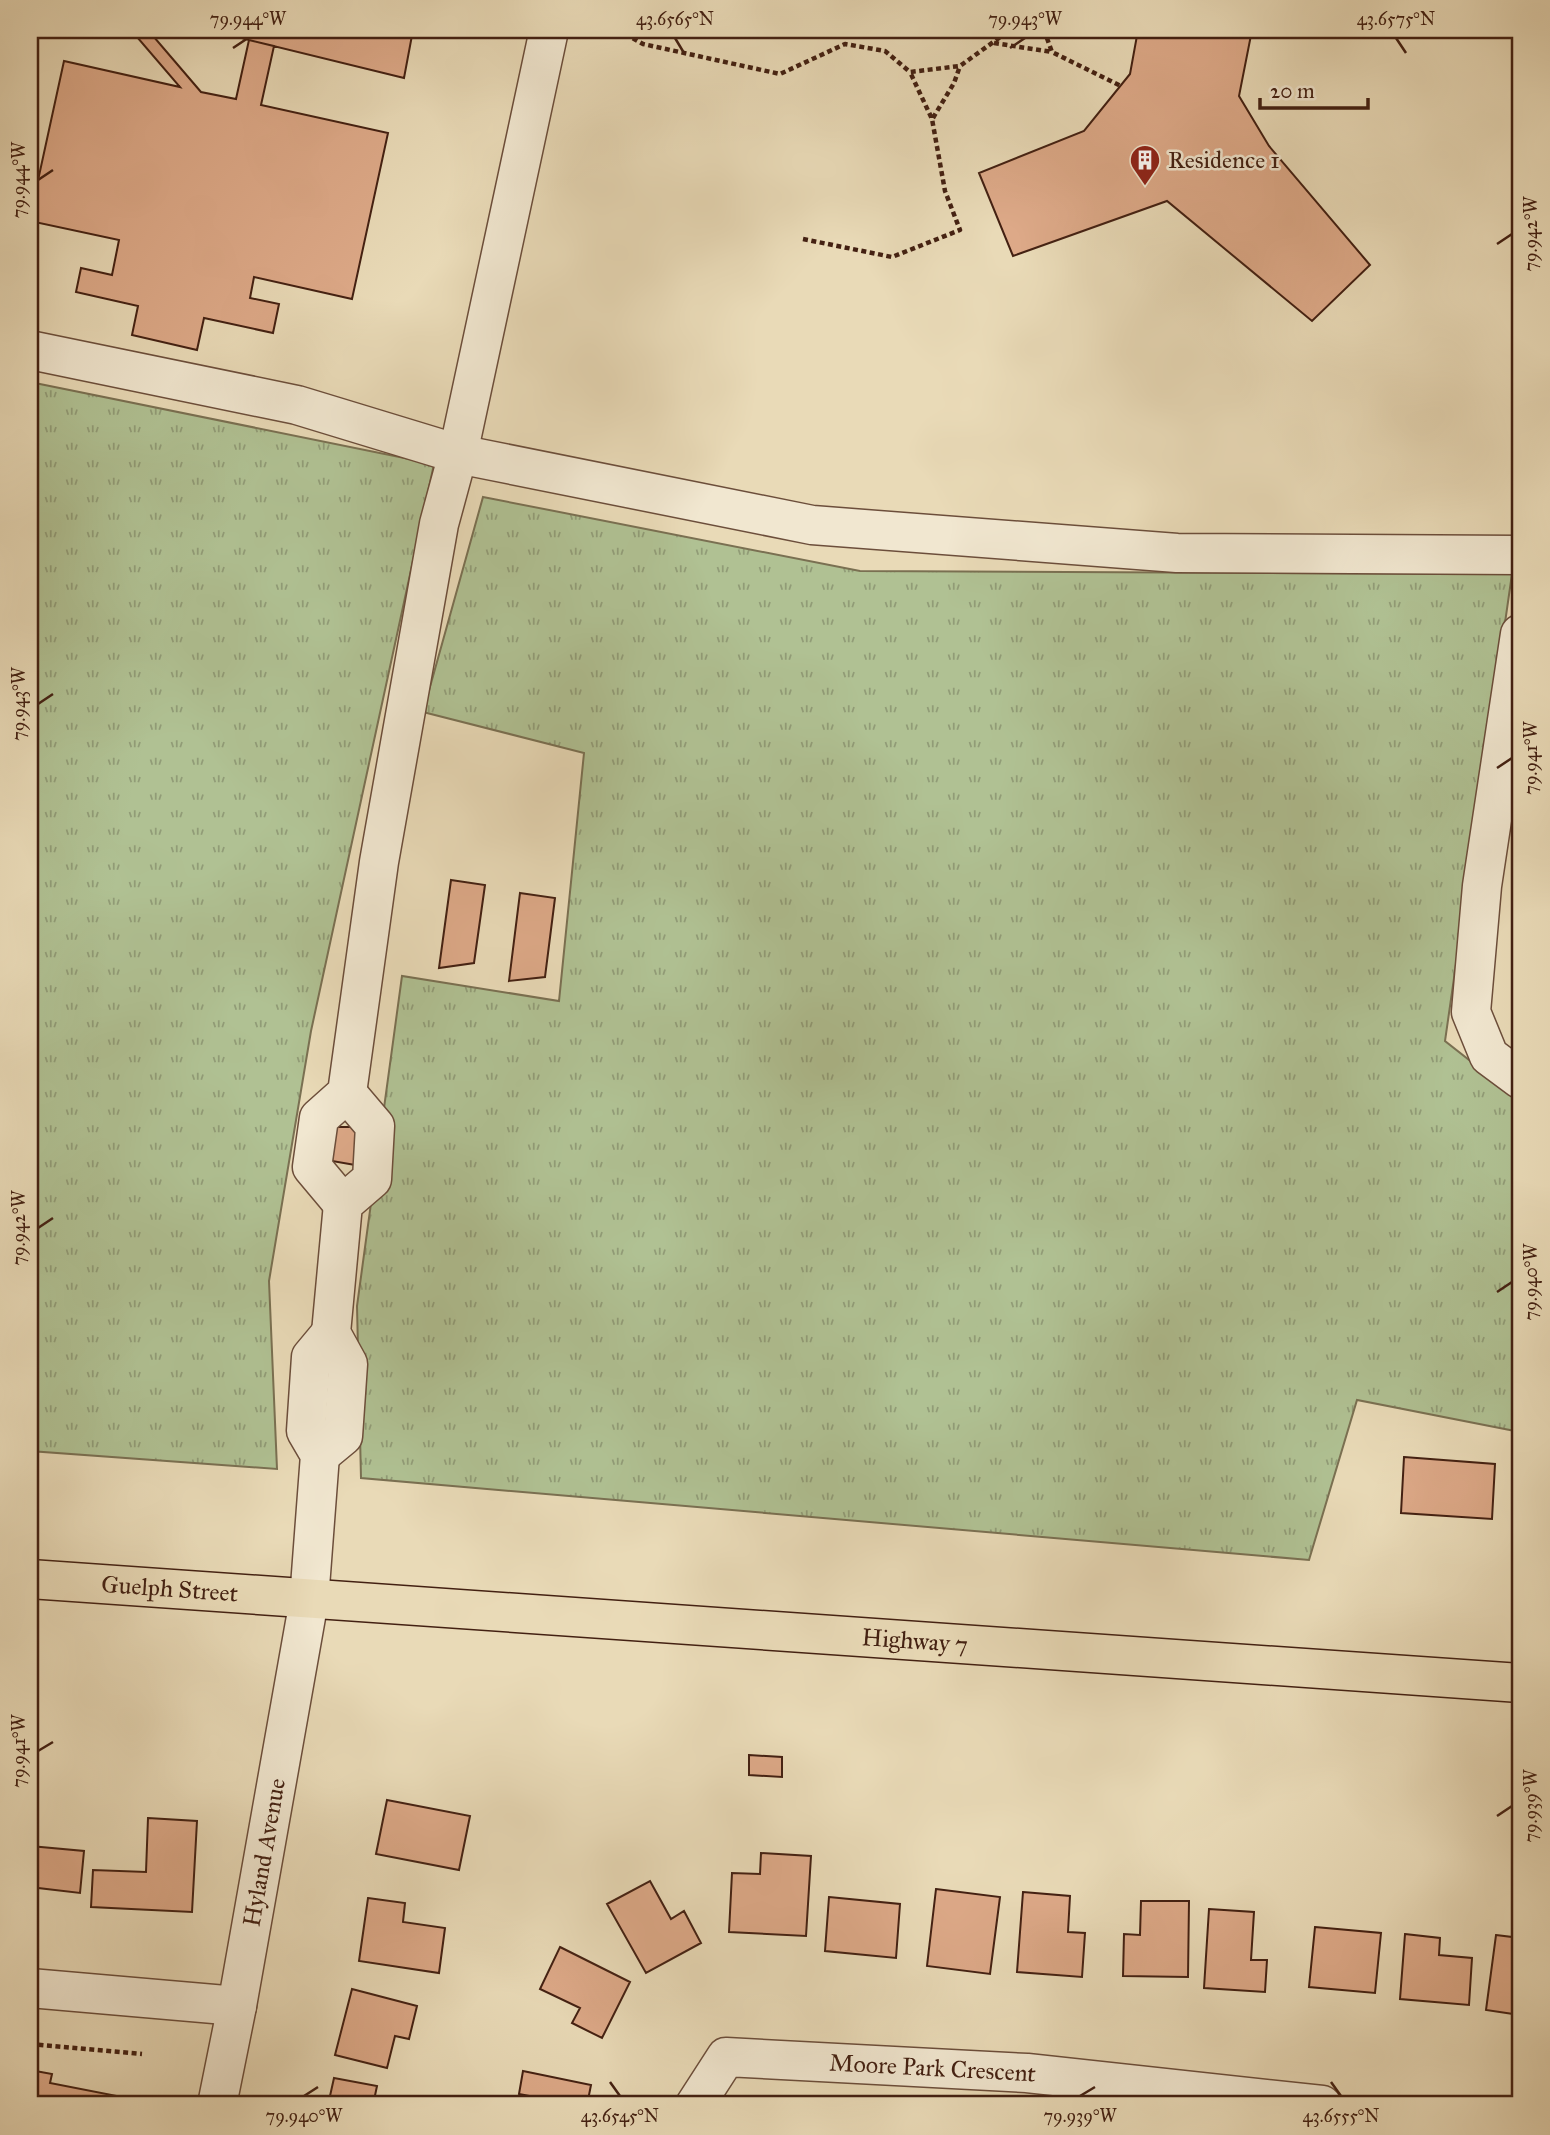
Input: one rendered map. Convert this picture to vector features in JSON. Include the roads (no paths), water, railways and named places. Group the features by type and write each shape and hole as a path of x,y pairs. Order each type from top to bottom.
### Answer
{"main road":[{"name":"Guelph Street","path":"30,1579 309,1600"},
{"name":"Highway 7","path":"309,1600 1520,1683"}],"street":[{"path":"347,1093 375,1126 372,1179 343,1204 312,1167 319,1118 347,1093 379,862 439,524 458,454 549,30"},
{"path":"30,350 297,405 458,454 812,525 1177,553 1520,555"},
{"path":"1520,634 1482,886 1471,1012 1489,1056 1520,1079"},
{"name":"Hyland Avenue","path":"217,2105 309,1600 320,1455 343,1436 348,1364 331,1333 343,1204"},
{"path":"30,1988 237,2006"},
{"name":"Moore Park Crescent","path":"695,2105 726,2057 1027,2073 1322,2105"}],"place":[{"name":"Residence 1","path":"1145,187"}]}
